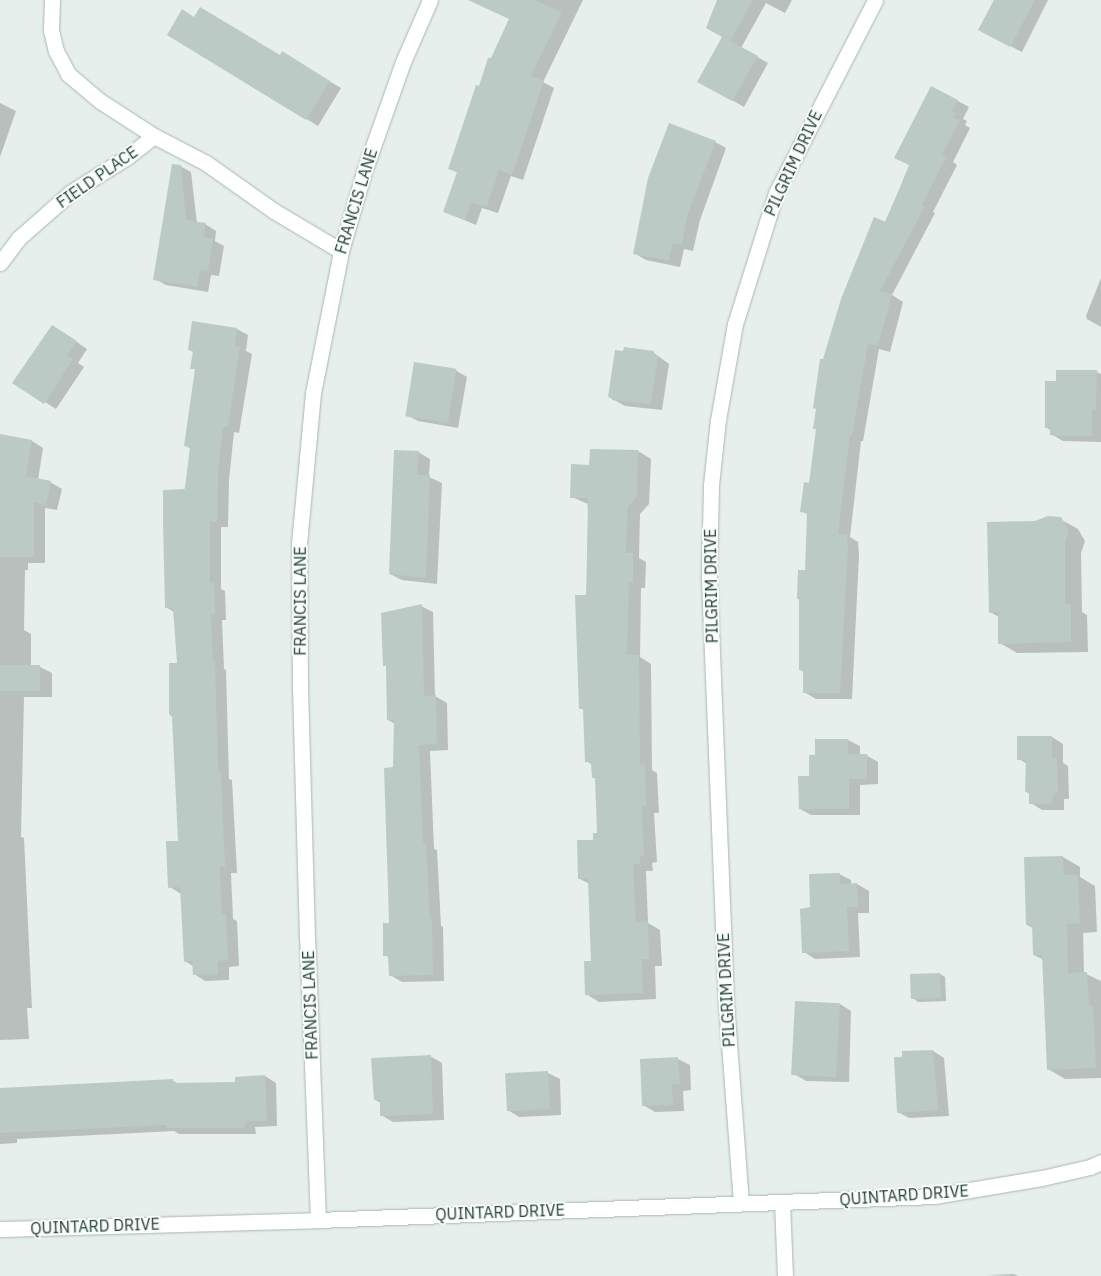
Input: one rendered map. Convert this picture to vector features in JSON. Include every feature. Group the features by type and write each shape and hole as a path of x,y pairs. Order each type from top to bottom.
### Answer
{"street":[{"path":"52,0 51,30 56,51 68,74 100,101 154,136 206,163 274,211 341,251"},
{"name":"FRANCIS LANE","path":"318,1220 307,938 300,688 299,544 313,393 341,251 364,172 403,62 430,0"},
{"name":"PILGRIM DRIVE","path":"741,1203 726,1002 709,574 711,485 718,420 734,324 776,193 875,0"},
{"name":"FIELD PLACE","path":"0,263 19,238 71,192 127,157 154,136"},
{"name":"QUINTARD DRIVE","path":"0,1229 318,1220 934,1196 998,1187 1080,1169 1101,1162"},
{"path":"782,1202 785,1276"}],"building":[{"path":"468,0 535,0 562,12 531,76 544,81 512,175 499,170 487,207 471,202 465,220 443,212 457,172 448,169 476,85 479,86 488,58 491,58 509,19"},
{"path":"717,0 753,0 730,41 758,56 732,101 697,82 722,37 706,28"},
{"path":"994,0 1035,0 1010,47 978,30"},
{"path":"200,7 280,55 282,51 330,81 306,120 167,35 182,9 194,17"},
{"path":"931,86 958,100 952,111 956,113 954,118 960,120 942,155 946,157 922,205 925,206 880,291 892,294 878,346 868,344 852,436 850,435 838,534 847,534 848,548 840,693 803,693 803,670 799,670 799,599 797,599 798,570 805,570 807,513 800,512 804,482 809,483 816,429 813,429 816,409 813,408 820,359 823,359 841,299 874,217 886,222 909,165 894,158"},
{"path":"669,123 716,141 688,213 682,245 673,243 669,261 633,254 648,178"},
{"path":"172,164 181,165 186,220 206,223 203,237 213,239 208,271 200,270 197,287 153,280"},
{"path":"192,321 237,328 235,346 240,346 228,427 223,427 218,473 217,522 210,522 210,583 214,583 215,614 211,614 213,662 215,662 218,772 221,772 225,867 220,867 222,914 226,914 228,960 218,961 218,974 193,975 192,961 184,962 180,887 168,888 166,841 178,841 172,717 169,714 169,663 177,663 173,608 165,608 163,522 163,490 185,489 190,447 184,446 195,369 190,369 193,351 188,350"},
{"path":"52,325 77,341 67,355 73,359 44,404 12,383"},
{"path":"624,347 654,351 654,355 658,356 651,404 612,400 612,398 608,397 615,350 623,351"},
{"path":"414,362 456,369 448,423 405,416"},
{"path":"1056,370 1097,370 1096,409 1092,409 1092,436 1055,436 1050,435 1050,428 1045,428 1045,381 1056,381"},
{"path":"0,434 32,440 26,476 51,481 46,505 34,502 34,557 0,557"},
{"path":"590,449 638,450 637,496 628,507 626,553 633,553 633,582 629,582 627,655 639,655 640,765 645,764 646,806 642,806 644,856 640,856 640,864 633,864 636,922 648,921 649,959 642,959 643,993 585,995 584,961 591,961 588,879 578,879 577,840 593,840 593,833 597,833 595,778 592,778 591,762 585,762 583,709 579,709 575,595 586,595 588,513 587,498 570,498 571,464 589,465"},
{"path":"394,450 419,451 417,475 430,475 426,578 389,574"},
{"path":"1048,516 1061,517 1069,531 1065,542 1065,604 1071,604 1071,642 998,644 998,612 989,613 987,522 1035,521"},
{"path":"422,604 424,696 436,695 437,744 419,745 423,843 426,843 430,919 432,919 433,975 389,976 388,956 383,956 383,923 389,923 384,768 393,767 394,720 387,720 386,666 383,666 381,613"},
{"path":"0,665 40,665 40,691 0,691"},
{"path":"1017,736 1052,736 1052,758 1057,758 1058,793 1053,793 1052,804 1029,804 1029,792 1025,792 1026,760 1017,760"},
{"path":"815,739 848,739 848,754 867,754 867,779 849,779 849,809 799,809 798,776 809,776 809,755 815,755"},
{"path":"1063,856 1064,875 1078,875 1080,923 1067,924 1068,973 1087,972 1089,1006 1093,1006 1096,1068 1047,1070 1042,955 1033,955 1032,925 1026,925 1024,857"},
{"path":"840,873 840,884 857,883 858,907 847,907 849,951 802,953 800,909 810,907 809,874"},
{"path":"940,973 941,998 911,999 910,974"},
{"path":"795,1001 840,1003 836,1077 791,1075"},
{"path":"933,1050 938,1110 897,1113 894,1057 902,1057 902,1051"},
{"path":"431,1055 433,1114 380,1116 380,1100 374,1100 371,1058"},
{"path":"678,1057 680,1084 672,1085 673,1105 642,1106 640,1059"},
{"path":"548,1071 550,1109 507,1111 505,1073"},
{"path":"265,1075 267,1121 245,1121 245,1128 166,1128 167,1125 0,1133 0,1088 173,1079 173,1083 235,1082 235,1077"}]}
